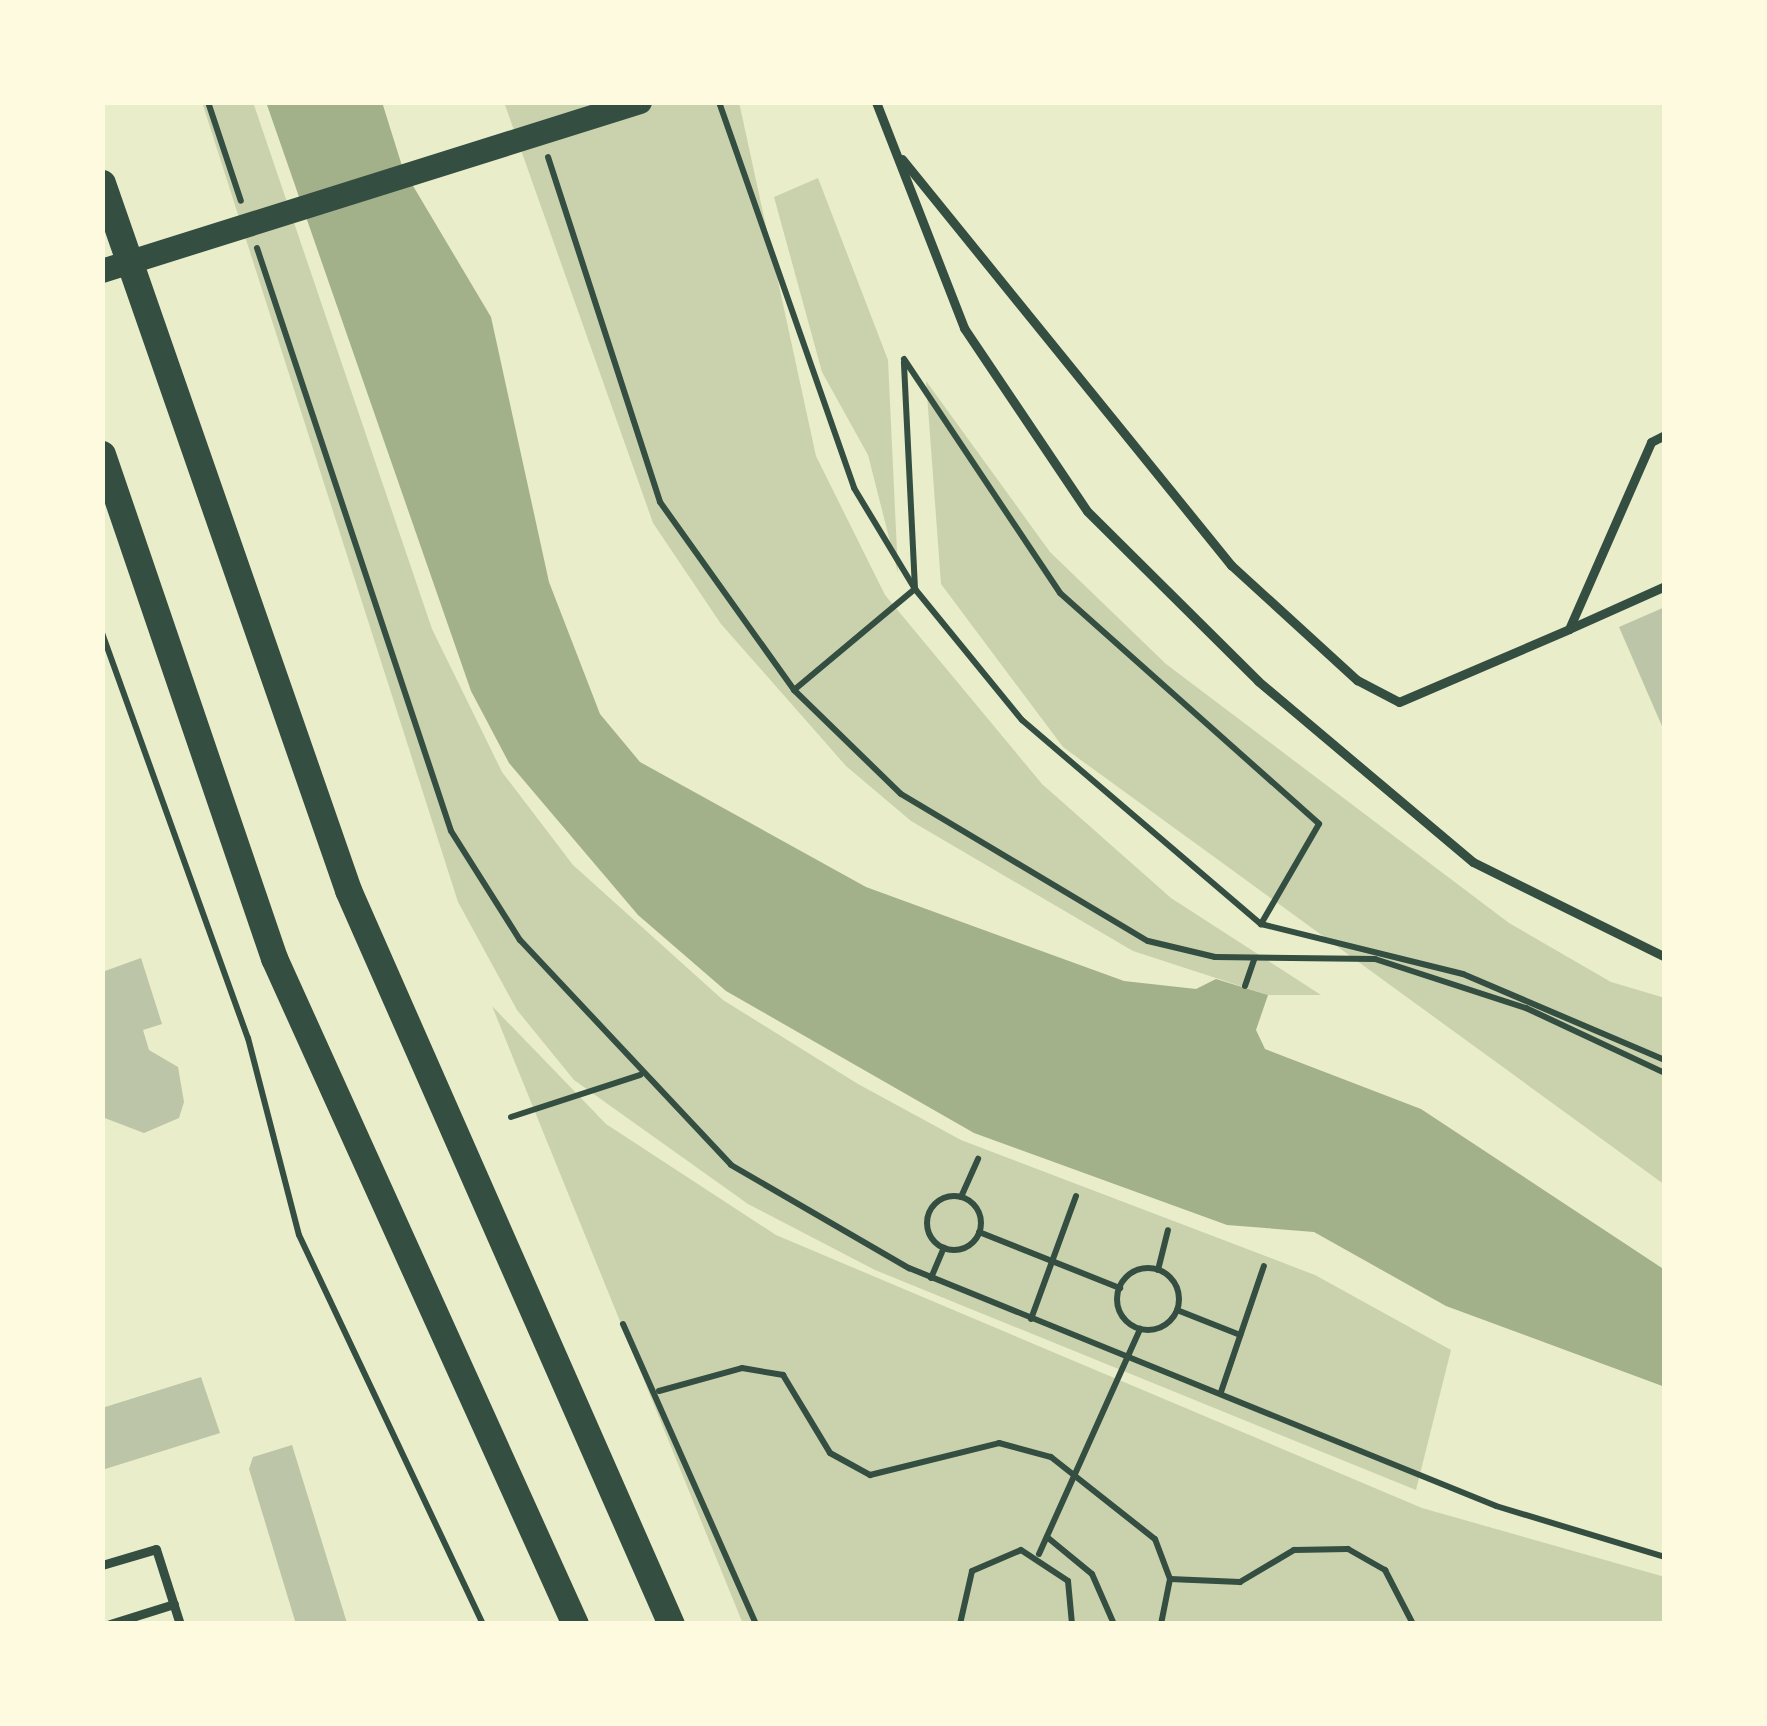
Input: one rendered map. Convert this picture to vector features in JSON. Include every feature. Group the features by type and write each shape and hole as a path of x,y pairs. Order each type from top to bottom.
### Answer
{"main road":[{"path":"102,271 640,102"},
{"path":"102,182 348,890 671,1624"},
{"path":"102,454 274,958 575,1624"}],"lane":[{"path":"876,102 997,385 1136,564 1473,862 1665,957"},
{"path":"896,152 1026,301 1174,503 1357,680 1400,702 1665,586"},
{"path":"1569,628 1651,442 1665,435"},
{"path":"102,1565 156,1549 180,1624"},
{"path":"110,1624 174,1604"}],"path":[{"path":"208,102 245,212"},
{"path":"719,102 854,488 915,589 1062,760 1261,924 1463,974 1665,1060"},
{"path":"545,147 660,502 794,690 902,794 1076,904 1148,940 1253,960 1408,968 1665,1073"},
{"path":"252,235 451,831 520,940 640,1076 731,1165 931,1278 1496,1506 1665,1557"},
{"path":"915,589 904,359 1060,593 1319,824 1261,924"},
{"path":"794,690 915,589"},
{"path":"102,633 248,1038 299,1234 483,1624"},
{"path":"1245,986 1253,960"},
{"path":"511,1117 640,1076"},
{"path":"944,1247 929,1212 961,1197 979,1159"},
{"path":"1031,1319 1076,1196"},
{"path":"961,1197 979,1210 979,1232"},
{"path":"1158,1270 1168,1230"},
{"path":"931,1278 944,1247 979,1232 1120,1288 1158,1270"},
{"path":"1221,1392 1264,1266"},
{"path":"1120,1288 1119,1310 1140,1329 1161,1328 1177,1310 1174,1282 1158,1270"},
{"path":"1177,1310 1240,1335"},
{"path":"623,1324 659,1391 756,1624"},
{"path":"1039,1554 1140,1329"},
{"path":"659,1391 742,1368 783,1375 830,1454 870,1475 999,1444 1078,1472 1138,1518 1170,1579 1162,1624"},
{"path":"1046,1537 1092,1574 1114,1624"},
{"path":"1170,1579 1240,1582 1294,1550 1348,1549 1385,1570 1413,1624"},
{"path":"960,1624 972,1571 1002,1552 1039,1554 1068,1581 1072,1624"}],"shaded area":[{"path":"202,102 253,102 432,629 502,772 573,865 723,1000 858,1084 961,1140 1315,1275 1451,1350 1416,1490 875,1270 748,1204 574,1080 517,1010 458,902"},
{"path":"266,102 382,102 403,169 491,317 549,582 600,714 640,762 866,887 1124,981 1196,989 1216,979 1268,995 1256,1030 1265,1049 1421,1109 1665,1270 1665,1387 1446,1306 1314,1232 1227,1225 974,1133 726,991 638,915 509,763 471,691"},
{"path":"504,102 739,102 816,456 885,595 1042,784 1171,898 1321,995 1268,995 1133,951 911,821 846,766 721,624 653,523"},
{"path":"818,178 888,360 898,573 868,455 822,372 774,197"},
{"path":"926,381 1050,552 1166,664 1509,923 1611,982 1665,998 1665,1185 1063,747 941,584"},
{"path":"492,1006 606,1124 776,1235 1422,1508 1665,1577 1665,1624 743,1624"}],"building":[{"path":"1665,607 1665,733 1619,627"},
{"path":"141,958 162,1024 143,1030 149,1050 178,1067 184,1102 179,1118 144,1133 102,1117 105,971"},
{"path":"201,1377 220,1433 102,1470 102,1408"},
{"path":"292,1445 347,1623 296,1624 249,1469 253,1457"}]}
